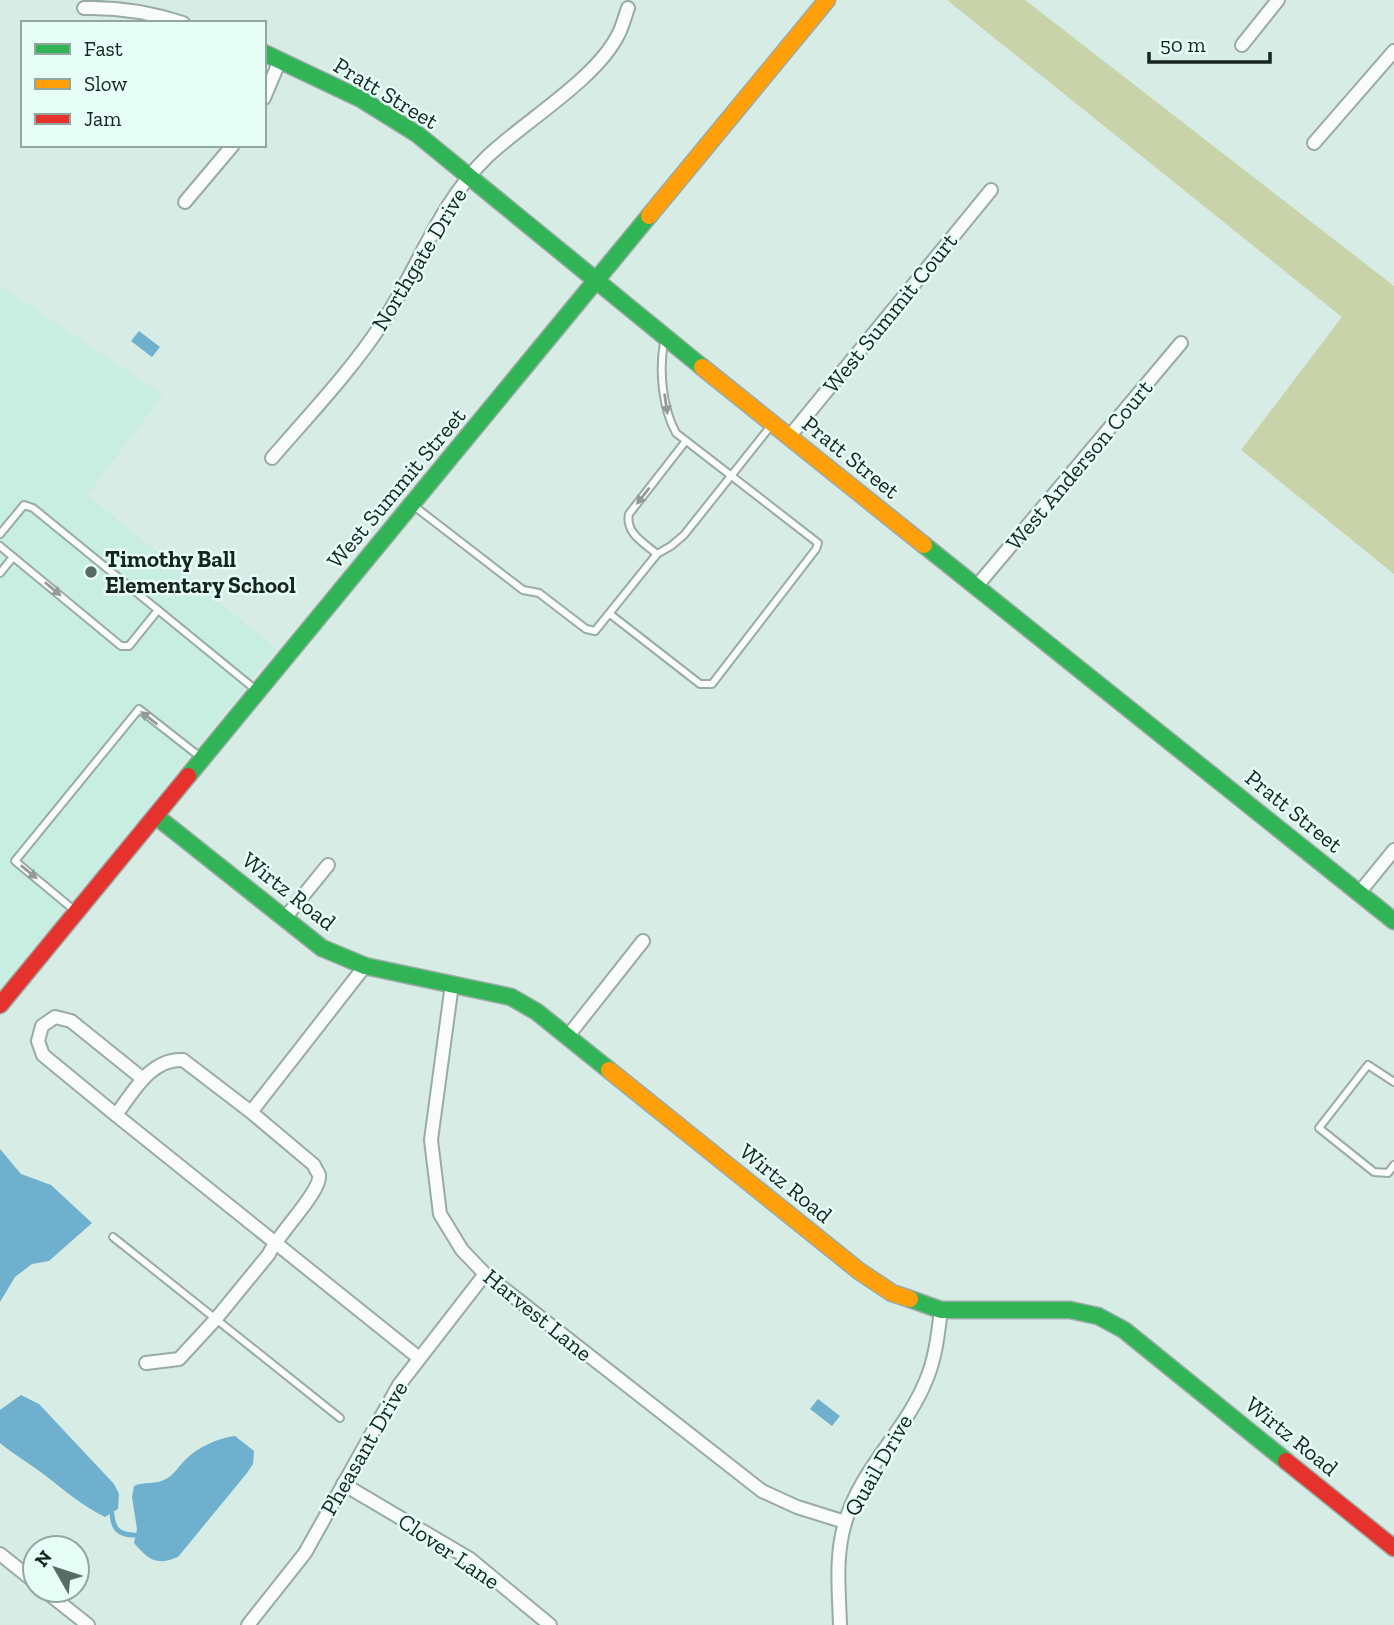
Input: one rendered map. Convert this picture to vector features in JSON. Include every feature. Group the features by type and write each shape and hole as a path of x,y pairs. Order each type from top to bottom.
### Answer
{"street":[{"name":"West Summit Street","path":"0,1005 827,0"},
{"path":"1242,45 1278,0"},
{"path":"84,8 156,13 178,21"},
{"name":"Northgate Drive","path":"272,458 382,324 445,208 467,178 521,127 568,91 600,60 619,34 628,8"},
{"path":"1314,143 1394,51"},
{"name":"Pratt Street","path":"266,54 361,99 417,134 595,282 1394,921"},
{"path":"266,93 280,60"},
{"path":"185,202 231,147"},
{"name":"West Summit Court","path":"789,437 991,190"},
{"name":"West Anderson Court","path":"976,587 1181,343"},
{"name":"Wirtz Road","path":"157,817 323,948 365,966 511,997 537,1013 859,1271 891,1293 940,1310 1070,1310 1098,1316 1124,1330 1394,1548"},
{"path":"1359,893 1394,850"},
{"path":"285,918 328,865"},
{"path":"568,1036 643,941"},
{"path":"251,1112 365,966"},
{"name":"Harvest Lane","path":"452,984 431,1140 440,1213 462,1250 485,1274 762,1491 797,1507 845,1522"},
{"path":"144,1079 71,1021 55,1017 42,1026 38,1041 43,1055 419,1358"},
{"path":"116,1115 158,1065 170,1059 183,1060 314,1165 319,1175 318,1185 310,1197 275,1241 269,1254 215,1320 179,1359 146,1363"},
{"name":"Pheasant Drive","path":"248,1625 305,1553 399,1385 485,1274"},
{"name":"Quail Drive","path":"840,1625 838,1562 845,1522 866,1478 927,1380 937,1346 940,1310"},
{"name":"Clover Lane","path":"343,1484 470,1559 550,1625"},
{"path":"0,1554 21,1571"},
{"path":"62,1604 88,1625"}],"lane":[{"path":"610,614 700,684 712,684 818,543 676,433 668,419 661,362 665,337"},
{"path":"412,505 523,590 539,593 586,629 595,631 657,554 684,535 772,424"},
{"path":"657,554 629,529 629,514 685,442"},
{"path":"0,534 24,505 33,508 257,692"},
{"path":"0,546 121,646 129,646 158,610"},
{"path":"0,573 13,557"},
{"path":"78,912 15,861 139,709 203,760"},
{"path":"1394,1082 1368,1065 1320,1128 1374,1172 1388,1173 1394,1165"},
{"path":"113,1237 340,1418"}],"shaded area":[{"path":"947,0 1025,0 1394,286 1394,574 1241,450 1342,317"},
{"name":"Timothy Ball Elementary School","path":"0,286 163,395 87,495 277,649 0,988"}],"water":[{"path":"139,331 160,347 152,357 131,341"},
{"path":"0,1149 21,1174 51,1185 92,1223 49,1261 32,1264 15,1277 0,1302"},
{"path":"21,1395 39,1404 114,1484 119,1494 118,1509 105,1517 97,1513 0,1443 0,1410"},
{"path":"818,1399 840,1416 832,1426 810,1409"},
{"path":"235,1436 254,1451 253,1464 247,1473 178,1557 158,1561 144,1554 134,1543 137,1529 132,1497 134,1486 166,1479 202,1447"}],"waterway":[{"path":"112,1514 117,1530 134,1535"}],"traffic: fast":[{"path":"266,54 361,99 417,134 702,367"},
{"path":"188,776 649,216"},
{"path":"924,545 1394,921"},
{"path":"157,817 322,948 365,966 511,997 537,1012 609,1070"},
{"path":"910,1299 941,1310 1070,1310 1098,1316 1124,1330 1286,1461"}],"traffic: slow":[{"path":"649,216 827,0"},
{"path":"702,367 924,545"},
{"path":"609,1070 859,1271 892,1293 910,1299"}],"traffic: jam":[{"path":"0,1005 188,776"},
{"path":"1286,1461 1394,1548"}],"place":[{"name":"Timothy Ball Elementary School","path":"91,572"}]}
